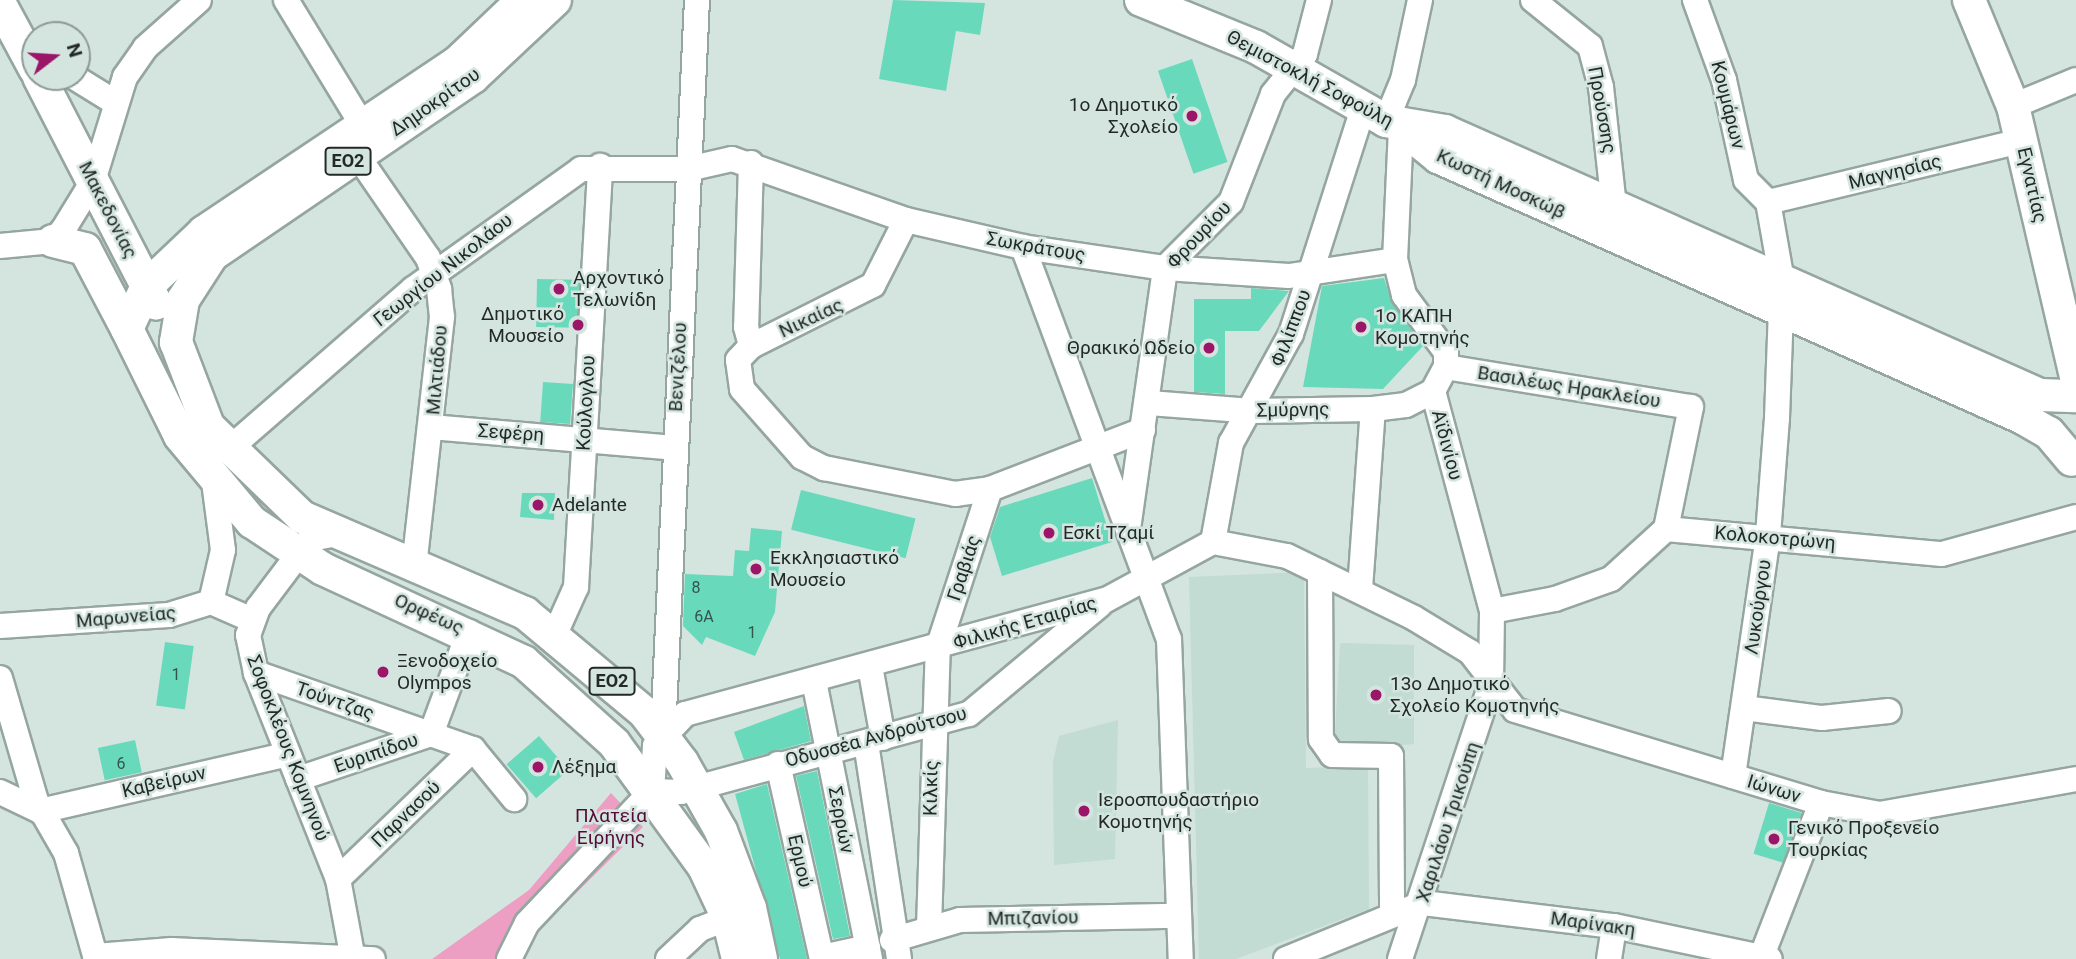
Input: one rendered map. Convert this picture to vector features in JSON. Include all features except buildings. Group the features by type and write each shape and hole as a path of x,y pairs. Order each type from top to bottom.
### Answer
{"main road":[{"name":"Δημοκρίτου","path":"147,286 231,211 470,53 523,0"},
{"name":"Δημοκρίτου","path":"176,342 183,300 212,255 473,78 555,0"},
{"name":"Θεμιστοκλή Σοφούλη","path":"1142,0 1296,67 1383,119"},
{"name":"Εγνατίας","path":"1969,0 2013,106 2076,376"},
{"path":"0,4 21,39"},
{"name":"Μακεδονίας","path":"46,91 176,342"},
{"name":"Κωστή Μοσκώβ","path":"1383,119 1445,131 1614,206 1781,296 2021,417 2049,433 2074,464"},
{"name":"Κωστή Μοσκώβ","path":"1383,119 1438,158 1781,296 2040,395 2076,396"},
{"name":"Ορφέως","path":"53,241 85,249 127,329 165,413 214,482 252,522 296,555 469,632 553,683 652,791 728,918 738,959"},
{"name":"ΕΟ2","path":"127,329 147,286"},
{"name":"Ορφέως","path":"176,342 201,415 229,449 278,497 332,535 498,598 555,634 663,734 698,788 742,881 761,959"},
{"path":"2074,464 2068,435 2076,403"}],"street":[{"path":"0,246 53,241 93,181 116,103 145,48 199,0"},
{"path":"286,0 361,123"},
{"name":"Βενιζέλου","path":"663,734 674,448 697,0"},
{"name":"Φρουρίου","path":"1128,530 1149,403 1165,268 1229,206 1273,94 1296,67 1319,0"},
{"name":"Φιλίππου","path":"1213,542 1231,443 1252,411 1291,334 1311,275 1383,119 1400,89 1420,0"},
{"name":"Προύσσης","path":"1533,0 1590,46 1603,100 1614,206"},
{"name":"Κουμάρων","path":"1695,0 1724,80 1746,180 1768,202"},
{"path":"2013,106 2076,80"},
{"path":"91,88 116,103"},
{"path":"1383,119 1395,260 1407,300 1441,339 1447,367"},
{"name":"Μαγνησίας","path":"1768,202 2021,141"},
{"name":"Μιλτιάδου","path":"357,155 435,273 442,317 414,566"},
{"name":"Σωκράτους","path":"688,169 722,159 751,163 906,220 1023,247 1165,268 1311,275 1395,260"},
{"path":"751,163 746,327 751,346 738,360 736,375 760,410 816,466 945,494 990,489 1092,446 1143,430"},
{"name":"Γεωργίου Νικολάου","path":"229,449 435,273 569,174 600,166 688,169"},
{"name":"Κούλογλου","path":"555,634 576,587 600,166"},
{"name":"Λυκούργου","path":"1733,776 1768,535 1781,296 1768,202"},
{"name":"Νικαίας","path":"751,346 873,285 906,220"},
{"path":"1023,247 1092,446 1170,639 1177,916 1181,959"},
{"name":"Αϊδινίου","path":"1447,367 1433,391 1492,611 1491,684"},
{"name":"Βασιλέως Ηρακλείου","path":"1447,367 1691,407 1666,529"},
{"name":"Σμύρνης","path":"1149,403 1252,411 1373,409 1406,405 1433,391"},
{"path":"1360,589 1373,409"},
{"name":"Σεφέρη","path":"431,427 674,448"},
{"path":"214,482 223,550 211,602 252,620 296,555 316,535 332,535"},
{"name":"Γραβιάς","path":"938,648 990,489"},
{"name":"Κολοκοτρώνη","path":"1666,529 1768,535 1942,554 2076,517"},
{"path":"1492,611 1555,599 1611,579 1666,529"},
{"path":"1213,542 1287,556 1360,589 1461,645 1491,684"},
{"name":"Φιλικής Εταιρίας","path":"663,734 702,707 814,681 1106,600 1213,542"},
{"path":"1320,572 1321,739 1332,755 1391,756 1392,915"},
{"name":"Οδυσσέα Ανδρούτσου","path":"652,791 698,788 778,764 932,725 992,699 1106,600"},
{"name":"Μαρωνείας","path":"0,626 169,615 211,602"},
{"name":"Σοφοκλέους Κομνηνού","path":"252,620 248,635 256,673 338,879 362,956"},
{"name":"Ευριπίδου","path":"298,779 431,734 469,632"},
{"name":"Κιλκίς","path":"929,928 932,725 938,648"},
{"path":"870,666 874,741 896,950"},
{"name":"Τούντζας","path":"256,673 474,749"},
{"path":"0,678 40,811 66,853 95,958 172,950 362,956"},
{"name":"Σερρών","path":"814,681 869,953"},
{"name":"Ιώνων","path":"1491,684 1515,710 1821,803 1880,814 2070,786"},
{"name":"Χαριλάου Τρικούπη","path":"1400,959 1423,902 1491,684"},
{"path":"1744,708 1822,718 1889,711"},
{"path":"509,959 527,923 652,791 650,761 663,734"},
{"path":"474,749 513,799"},
{"name":"Παρνασού","path":"338,879 474,749"},
{"name":"Καβείρων","path":"40,811 288,754"},
{"name":"Ερμού","path":"778,764 822,958"},
{"path":"0,792 40,811"},
{"path":"1765,958 1821,803"},
{"path":"1286,959 1423,902"},
{"name":"Μαρίνακη","path":"1423,902 1614,926 1734,954 1765,958"},
{"name":"Μπιζανίου","path":"896,950 929,928 960,920 1177,916"},
{"path":"668,959 701,929 728,918"},
{"path":"1609,959 1614,926"},
{"path":"822,958 869,953"}],"shaded area":[{"path":"1304,572 1306,768 1368,766 1369,909 1236,959 1199,959 1189,577"},
{"name":"13ο Δημοτικό Σχολείο Κομοτηνής","path":"1340,643 1414,645 1414,744 1334,751"},
{"name":"Ιεροσπουδαστήριο Κομοτηνής","path":"1118,720 1115,859 1054,865 1053,762 1059,736"}],"green space":[{"name":"Πλατεία Ειρήνης","path":"611,793 643,827 509,959 432,959 529,890"}],"place":[{"name":"1ο Δημοτικό Σχολείο","path":"1192,116"},
{"name":"Αρχοντικό Τελωνίδη","path":"559,289"},
{"name":"Δημοτικό Μουσείο","path":"578,325"},
{"name":"1ο ΚΑΠΗ Κομοτηνής","path":"1361,327"},
{"name":"Θρακικό Ωδείο","path":"1209,348"},
{"name":"Adelante","path":"538,505"},
{"name":"Εσκί Τζαμί","path":"1049,533"},
{"name":"Εκκλησιαστικό Μουσείο","path":"756,569"},
{"name":"Ξενοδοχείο Olympos","path":"383,672"},
{"name":"13ο Δημοτικό Σχολείο Κομοτηνής","path":"1376,695"},
{"name":"Λέξημα","path":"538,767"},
{"name":"Ιεροσπουδαστήριο Κομοτηνής","path":"1084,811"},
{"name":"Γενικό Προξενείο Τουρκίας","path":"1774,839"}]}
